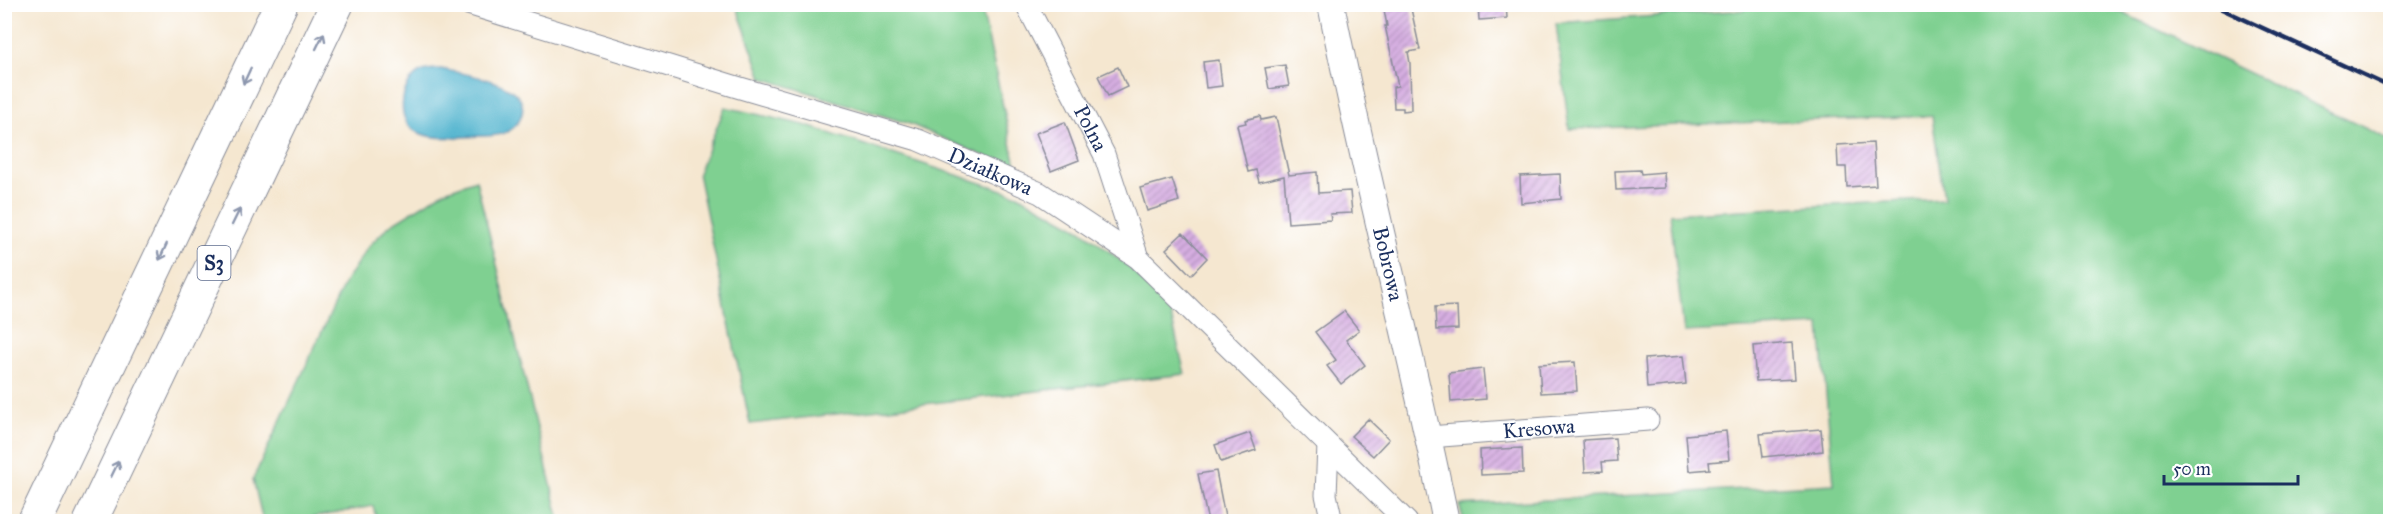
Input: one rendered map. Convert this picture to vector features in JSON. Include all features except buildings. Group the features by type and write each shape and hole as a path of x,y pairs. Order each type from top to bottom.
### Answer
{"highway":[{"name":"S3","path":"34,522 281,4"},
{"name":"S3","path":"90,522 337,4"}],"street":[{"name":"Działkowa","path":"468,4 918,140 1040,193 1138,258 1407,522"},
{"name":"Polna","path":"1026,4 1104,154 1138,258"},
{"name":"Bobrowa","path":"1331,4 1353,119 1429,437 1446,522"},
{"name":"Kresowa","path":"1429,437 1648,420"},
{"path":"1328,445 1326,495 1332,522"}],"green space":[{"path":"736,5 981,5 1017,170 910,124 762,78"},
{"path":"1744,5 2106,5 2390,140 2390,521 1464,521 1459,505 1834,484 1820,325 1684,332 1670,214 1944,199 1932,116 1569,129 1556,23 1744,10"},
{"path":"725,107 804,125 1018,195 1081,230 1128,266 1169,308 1185,374 750,424 698,173"},
{"path":"476,180 560,521 377,521 373,506 294,521 263,521 253,479 346,280 368,247 390,225 445,191"}],"water":[{"path":"441,69 481,78 510,89 519,98 523,108 519,121 512,129 493,135 440,137 415,131 404,118 405,90 415,75 425,70"}],"railway":[{"path":"2211,4 2390,87"}]}
